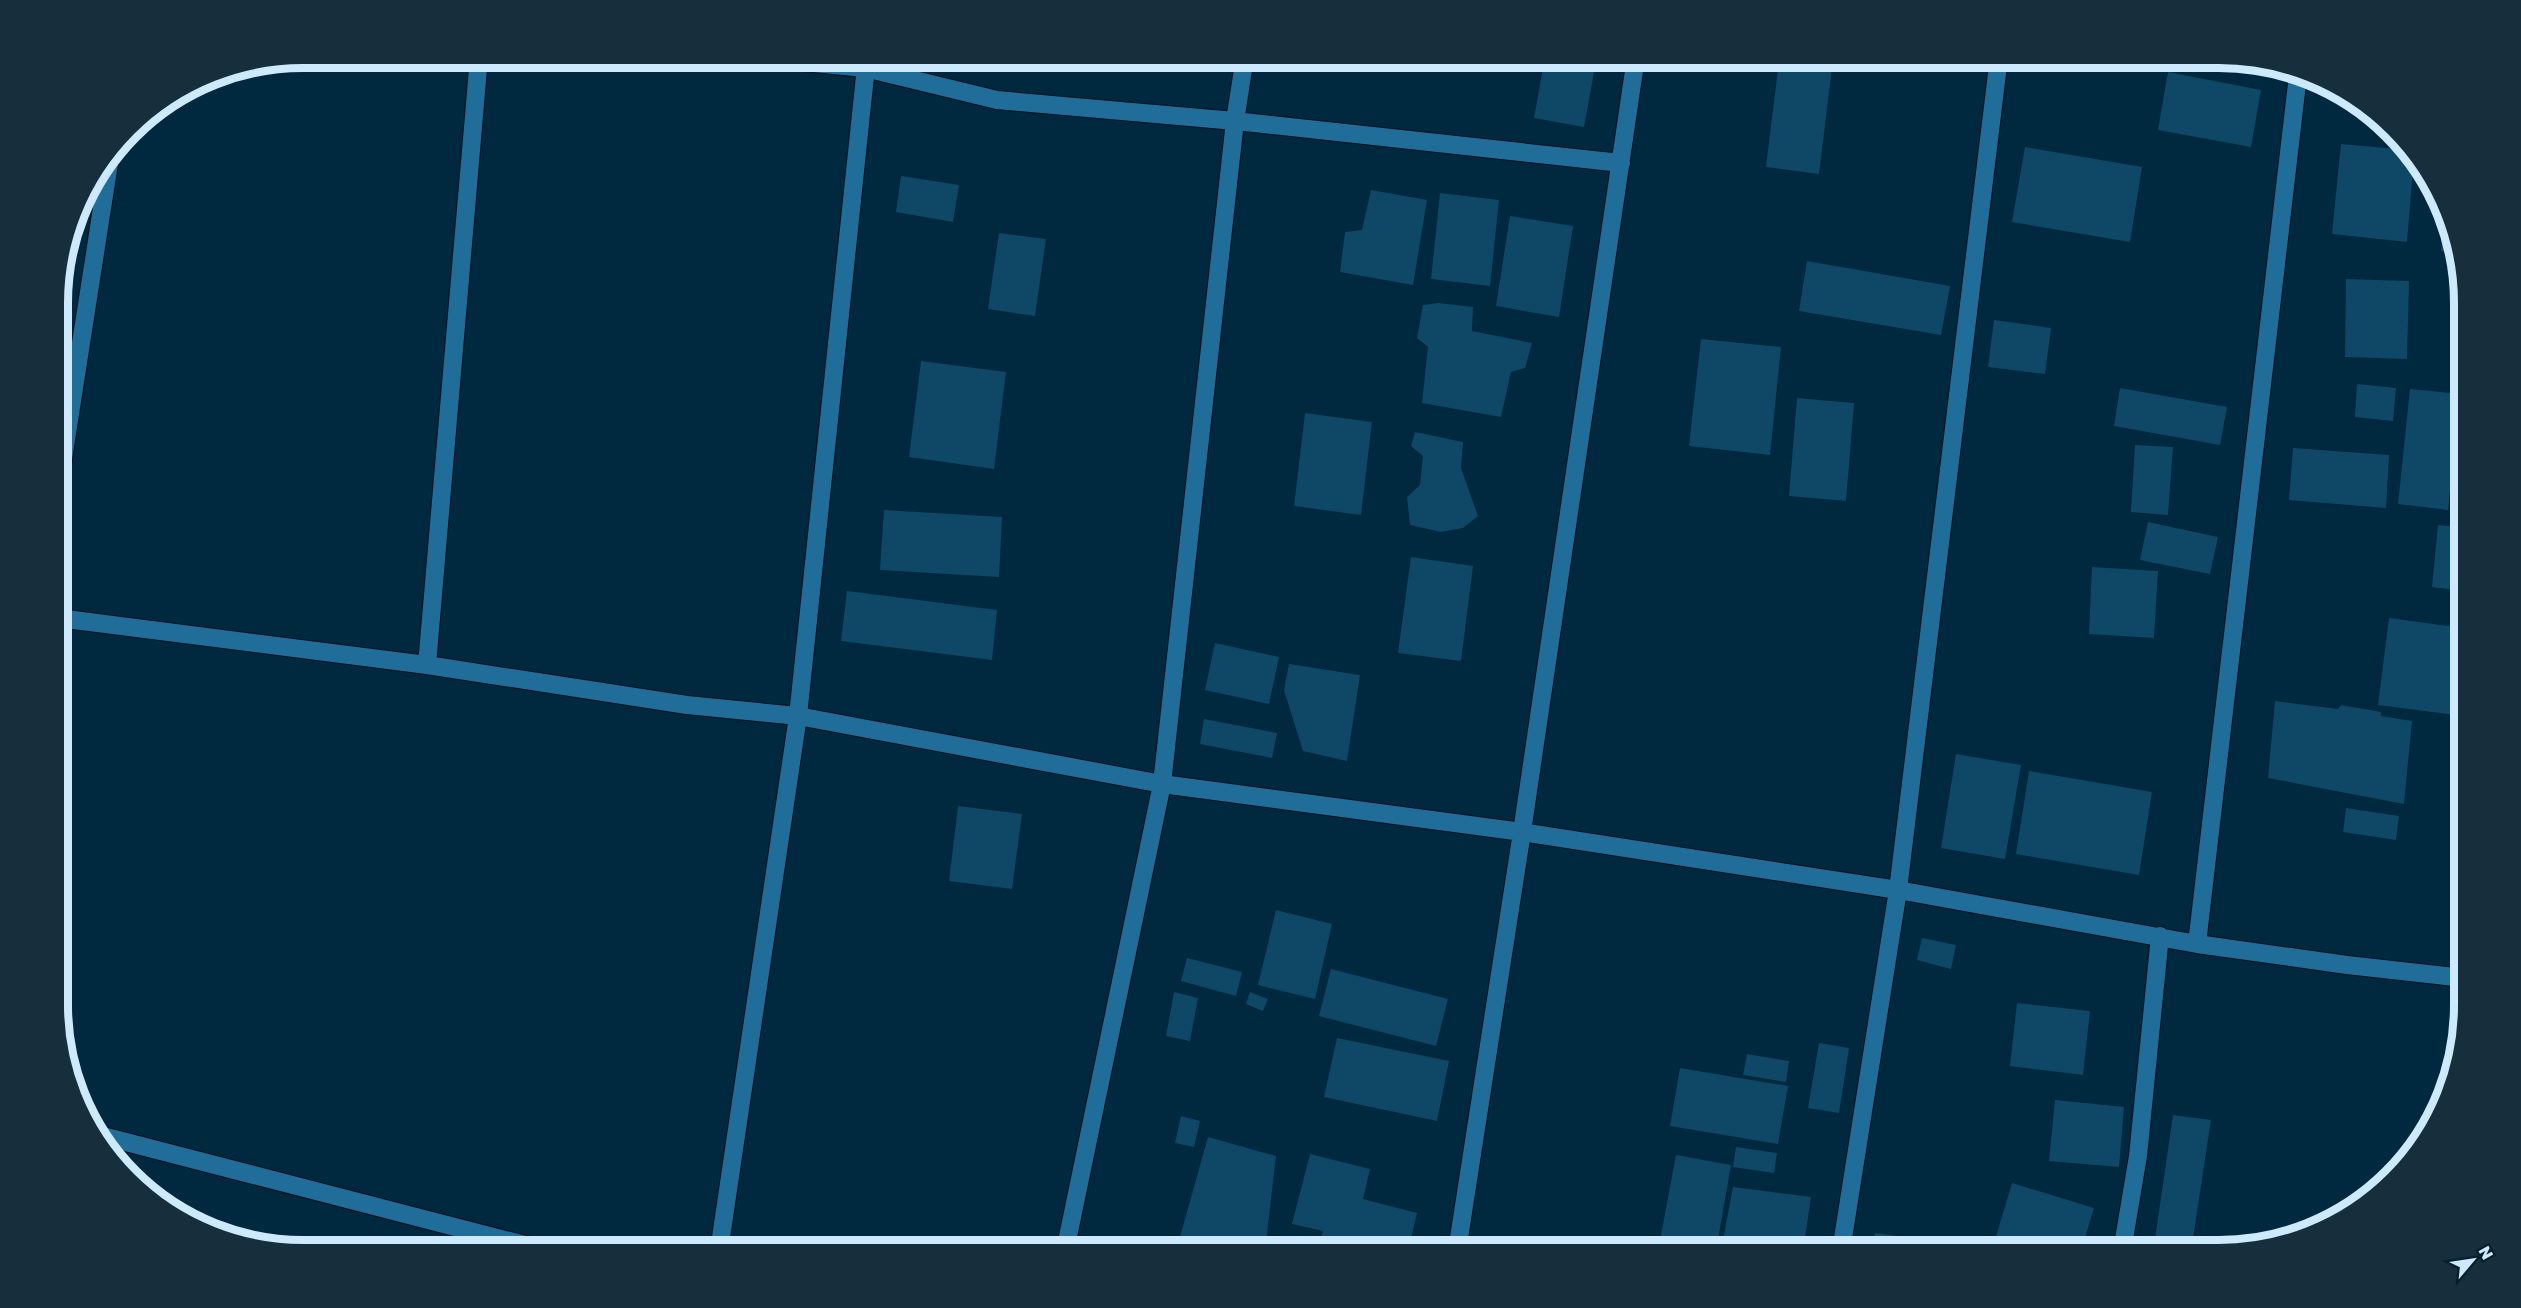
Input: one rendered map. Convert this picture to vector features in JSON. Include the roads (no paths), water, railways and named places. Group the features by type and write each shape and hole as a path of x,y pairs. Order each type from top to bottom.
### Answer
{"street":[{"path":"427,665 478,68"},
{"path":"721,1240 798,716 865,68"},
{"path":"887,68 996,100 1235,121 1621,163"},
{"path":"1067,1240 1162,784 1235,121 1243,68"},
{"path":"1459,1240 1522,832 1634,68"},
{"path":"1843,1240 1899,890 1999,68"},
{"path":"2197,944 2297,81"},
{"path":"68,427 108,171"},
{"path":"68,619 427,665 687,705 798,716 1162,784 1522,832 1899,890 2197,944 2454,977"},
{"path":"2124,1240 2138,1156 2160,936"},
{"path":"108,1137 505,1240"}]}
